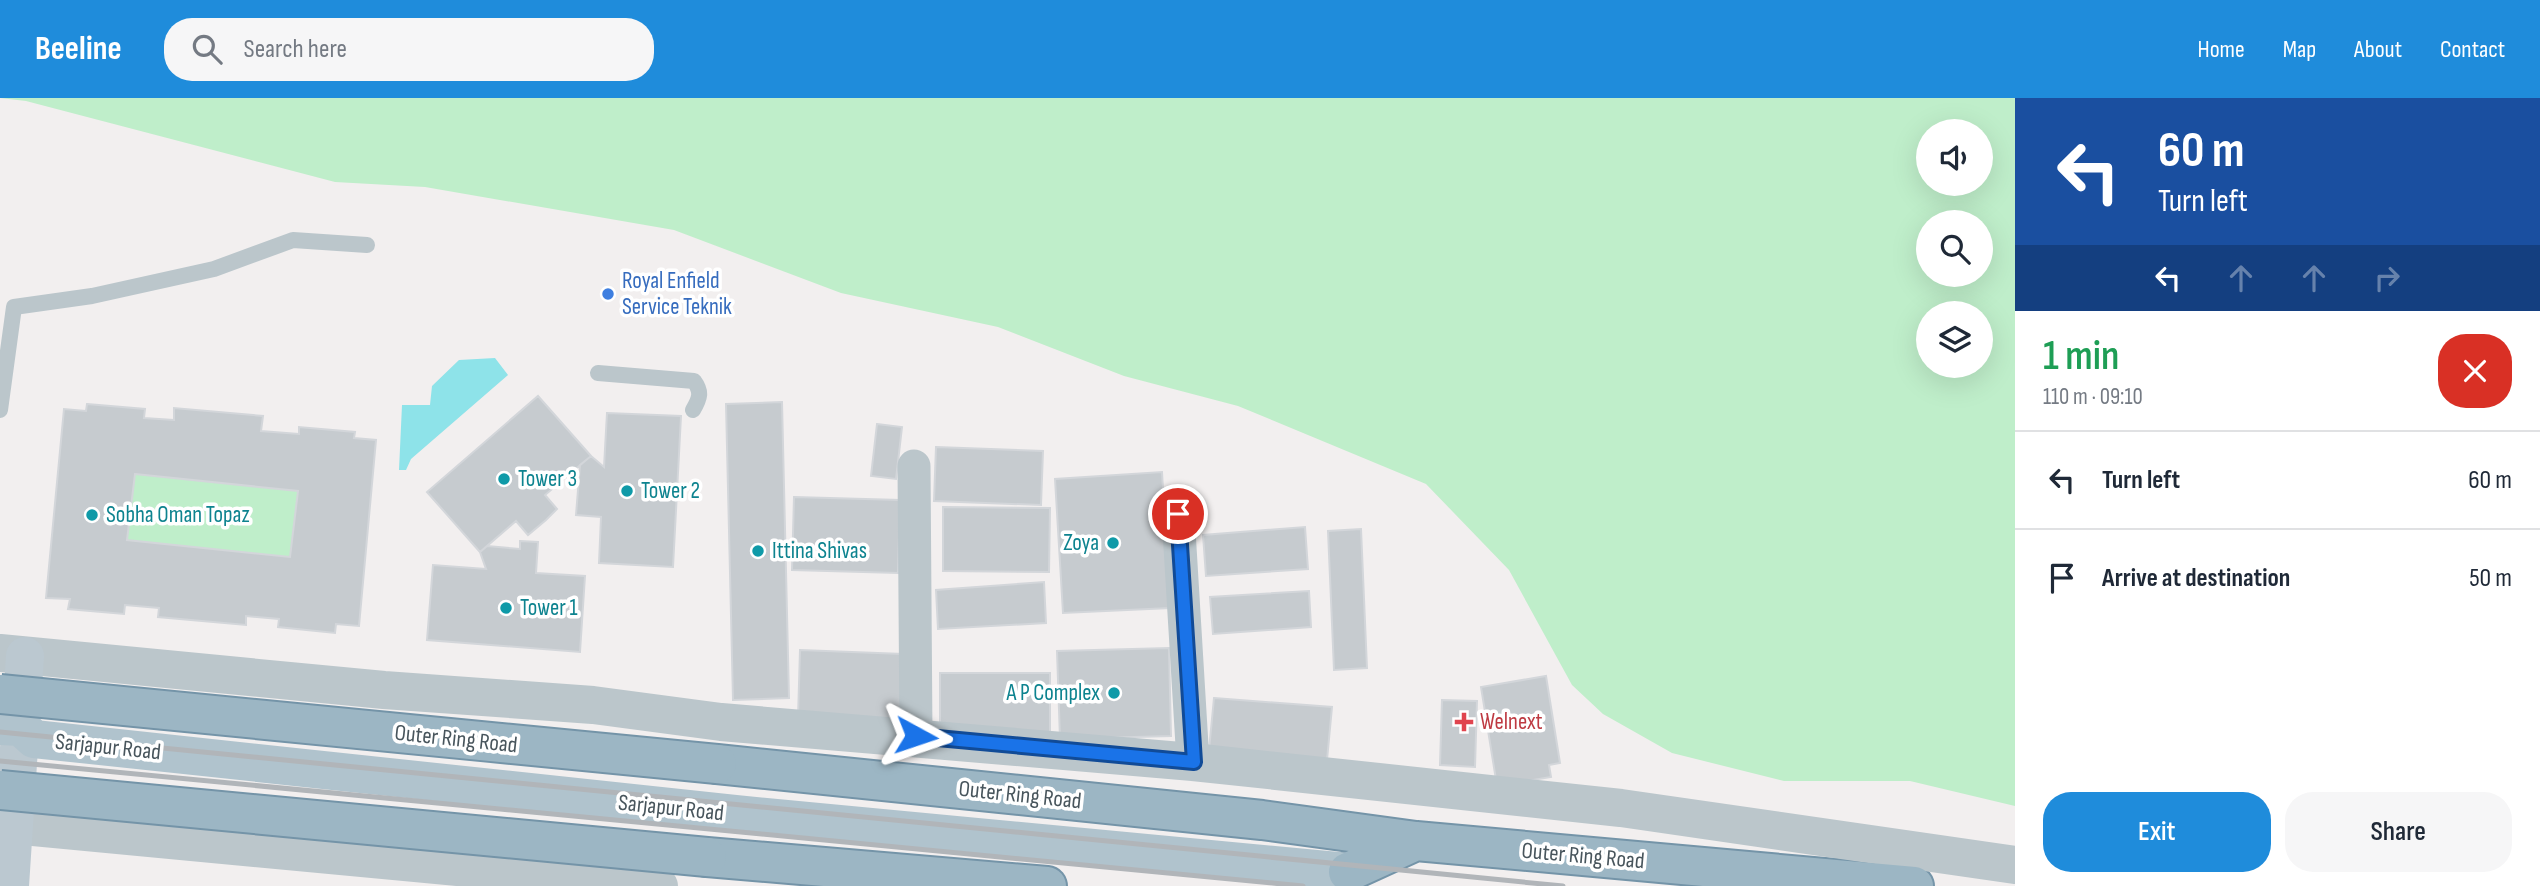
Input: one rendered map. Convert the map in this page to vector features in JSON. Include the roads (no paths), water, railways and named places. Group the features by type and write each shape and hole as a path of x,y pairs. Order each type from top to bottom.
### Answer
{"highway":[{"name":"Outer Ring Road","path":"0,694 1262,820 1416,841 1914,886"},
{"path":"0,790 1047,886"},
{"path":"1348,872 1416,841"}],"main road":[{"path":"10,886 8,825 15,738 13,654"},
{"name":"Sarjapur Road","path":"15,738 735,814 1348,872"}],"street":[{"path":"914,466 916,736"},
{"path":"1178,514 1194,762"},
{"path":"13,654 384,690 593,705 721,722 916,736 1194,762 1621,808 2015,865"},
{"path":"8,825 659,886"}],"lane":[{"path":"0,410 14,306 92,296 215,269 293,240 367,245"},
{"path":"598,373 694,381 699,388 700,398 692,410"}],"water":[{"path":"495,358 508,375 411,459 406,470 399,470 402,405 430,405 432,386 459,360"}],"railway":[{"path":"0,732 1563,886"},
{"path":"0,761 1303,886"}],"place":[{"name":"Royal Enfield Service Teknik","path":"608,294"},
{"name":"Tower 3","path":"504,479"},
{"name":"Tower 2","path":"627,491"},
{"name":"Sobha Oman Topaz","path":"92,515"},
{"name":"Zoya","path":"1113,543"},
{"name":"Ittina Shivas","path":"758,551"},
{"name":"Tower 1","path":"506,608"},
{"name":"A P Complex","path":"1114,693"},
{"name":"Welnext","path":"1464,722"}]}
